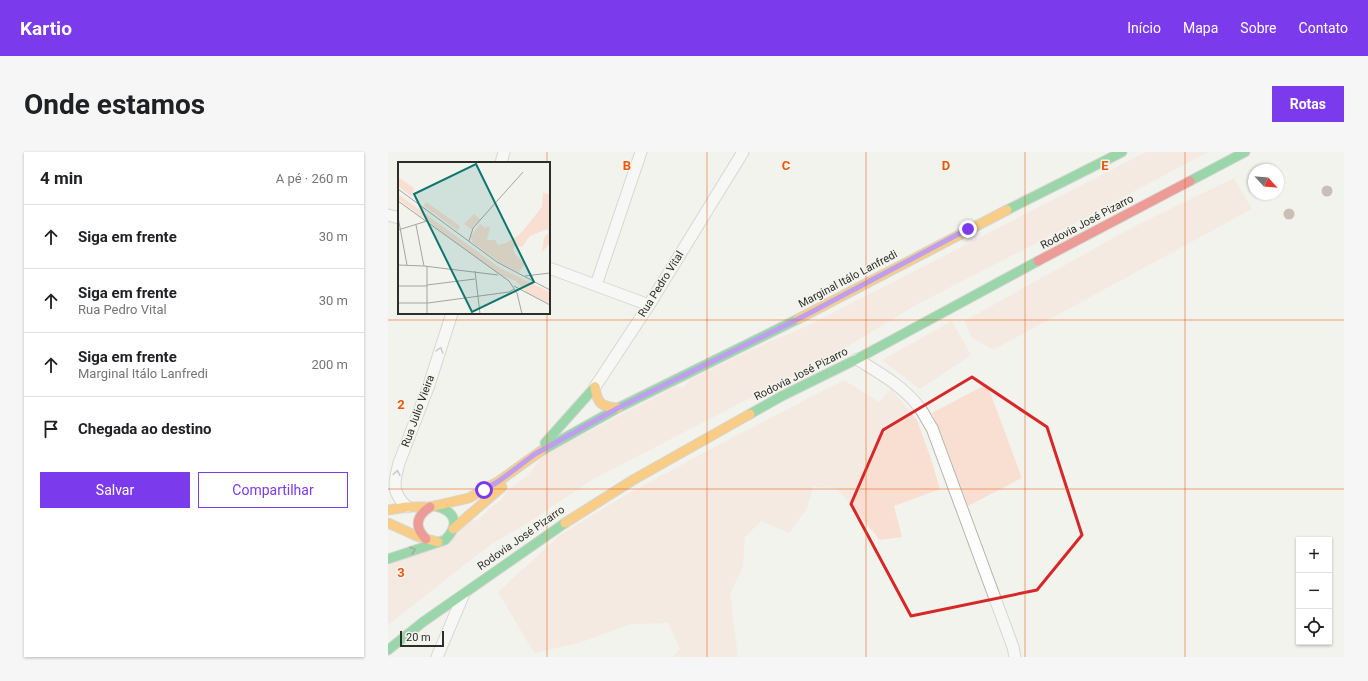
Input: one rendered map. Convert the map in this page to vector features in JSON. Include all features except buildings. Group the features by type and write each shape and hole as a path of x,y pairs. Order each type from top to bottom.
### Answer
{"street":[{"path":"501,162 504,152"},
{"path":"596,284 642,152"},
{"name":"Rua Pedro Vital","path":"535,454 573,413 595,386 649,305 743,152"},
{"name":"Marginal Itálo Lanfredi","path":"535,454 618,408 804,316 968,229 1122,152"},
{"name":"Rodovia José Pizarro","path":"388,650 464,592 559,526 633,480 782,396 857,359 1034,263 1245,152"},
{"path":"388,215 398,218"},
{"path":"550,268 596,284 649,305"},
{"name":"Rua Julio Vieira","path":"407,507 398,499 395,489 399,463 429,385 452,314"},
{"path":"857,359 892,381 908,394 919,407 932,428 1013,647 1015,657"},
{"path":"595,386 596,399 603,406 618,408"},
{"path":"388,510 407,507 432,506 469,498 499,481 535,454"},
{"path":"453,529 494,495 535,454"},
{"path":"388,559 445,540 453,529 454,518 445,508 432,506 425,510 418,520 396,531"},
{"path":"418,520 420,533 426,539"},
{"path":"388,523 396,531 432,542 438,542"},
{"path":"437,657 464,592"}],"highlighted area":[{"path":"972,377 1047,427 1082,535 1037,590 911,616 851,504 883,430"}],"shaded area":[{"path":"1146,152 1208,152 1077,222 916,305 835,354 590,481 528,523 490,545 388,625 388,566 471,521 478,520 501,500 509,489 527,476 541,458 551,451 677,386 683,388 691,379 768,342 817,321"},
{"path":"1234,178 1252,209 993,350 972,338 964,321 1135,226"},
{"path":"952,321 971,355 920,389 882,360"},
{"path":"844,380 879,402 891,389 917,420 940,489 894,506 902,537 880,540 837,488 813,487 807,509 789,533 761,521 745,537 743,567 730,594 738,657 673,657 680,649 668,623 631,624 579,643 534,653 498,592 560,535 622,497"},
{"path":"987,384 1022,478 968,506 932,413"}],"traffic: fast":[{"path":"1007,210 1122,152"},
{"path":"1190,181 1245,152"},
{"path":"750,414 782,396 857,359 1038,261"},
{"path":"541,451 618,408 798,319"},
{"path":"545,443 595,387"},
{"path":"388,559 445,540 453,529 454,519 448,511 435,506"},
{"path":"388,650 423,622 565,523"}],"traffic: slow":[{"path":"798,319 1007,210"},
{"path":"595,387 597,397 601,403 608,407 618,408"},
{"path":"565,523 633,480 750,414"},
{"path":"388,510 407,507 430,507 469,498 499,481 541,451"},
{"path":"453,529 502,487"},
{"path":"388,523 419,537 438,542"}],"traffic: jam":[{"path":"1038,261 1190,181"},
{"path":"426,539 422,535 418,522 425,510 430,507"}],"route":[{"path":"484,490 499,481 535,454 618,408 804,316 968,229"}]}
